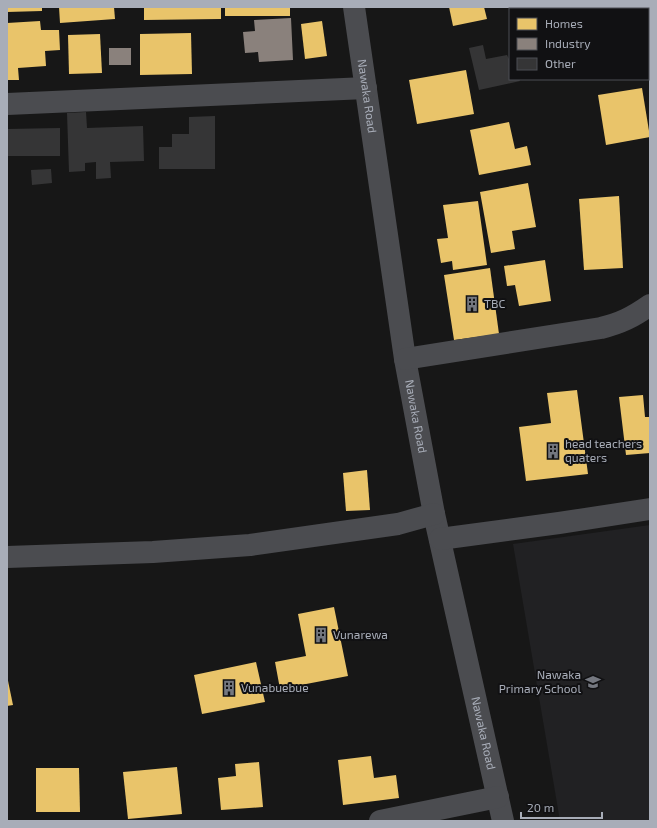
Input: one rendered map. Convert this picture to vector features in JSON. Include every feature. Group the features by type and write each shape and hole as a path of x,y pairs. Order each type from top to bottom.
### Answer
{"street":[{"name":"Nawaka Road","path":"354,7 405,360 434,514 503,821"},
{"path":"7,104 366,88"},
{"path":"405,360 619,324 636,315 650,305"},
{"path":"440,539 559,523 650,508"},
{"path":"7,557 153,552 250,545 398,524 434,514"},
{"path":"380,821 498,797"}],"shaded area":[{"name":"Nawaka Primary School","path":"650,525 650,821 560,821 513,544"}],"building: Homes":[{"path":"7,7 42,7 42,11 7,12"},
{"path":"59,7 114,7 115,19 60,23"},
{"path":"144,7 221,7 221,19 144,20"},
{"path":"225,7 290,7 290,16 225,16"},
{"path":"449,7 484,7 487,19 453,26"},
{"path":"519,7 579,7 579,8"},
{"path":"40,21 41,30 59,30 60,50 45,51 46,66 18,68 19,80 7,80 7,23"},
{"path":"322,21 327,56 305,59 301,24"},
{"path":"191,33 192,74 140,75 140,34"},
{"path":"100,34 102,73 69,74 68,35"},
{"path":"466,70 474,114 417,124 409,80"},
{"path":"642,88 650,137 606,145 598,95"},
{"path":"509,122 515,149 527,146 531,165 479,175 470,130"},
{"path":"528,183 536,227 512,231 515,249 491,253 480,192"},
{"path":"619,196 623,268 584,270 579,199"},
{"name":"TBC","path":"478,201 487,265 453,270 452,261 441,263 437,239 448,238 443,205"},
{"name":"TBC","path":"545,260 551,301 519,306 515,285 507,286 504,266"},
{"name":"TBC","path":"490,268 499,334 454,340 444,275"},
{"name":"head teachers quaters","path":"577,390 588,474 526,481 519,427 551,423 547,393"},
{"path":"643,395 645,417 650,417 650,453 626,455 619,397"},
{"path":"367,470 370,510 346,511 343,473"},
{"name":"Vunarewa","path":"334,607 348,676 280,689 275,662 306,656 298,614"},
{"name":"Vunabuebue","path":"256,662 265,702 202,714 194,675"},
{"path":"7,676 13,705 7,706"},
{"path":"371,756 374,778 396,775 399,798 343,805 338,760"},
{"path":"259,762 263,807 221,810 218,778 236,776 235,764"},
{"path":"177,767 182,814 128,819 123,772"},
{"path":"36,768 79,768 80,812 36,812"}],"building: Industry":[{"path":"291,18 293,60 259,62 258,52 245,53 243,32 255,31 254,20"},
{"path":"109,48 131,48 131,65 109,65"}],"building: Other":[{"path":"483,45 486,59 507,55 509,59 509,80 520,81 479,90 469,48"},
{"path":"86,112 87,128 143,126 144,161 110,162 111,178 96,179 96,162 85,163 85,171 69,172 67,113"},
{"path":"215,116 215,169 159,169 159,147 172,147 172,134 189,134 189,117"},
{"path":"60,128 60,156 7,156 7,129"},
{"path":"51,169 52,183 32,185 31,170"}],"place":[{"name":"TBC","path":"472,304"},
{"name":"head teachers quaters","path":"553,451"},
{"name":"Vunarewa","path":"321,635"},
{"name":"Nawaka Primary School","path":"593,682"},
{"name":"Vunabuebue","path":"229,688"}]}
